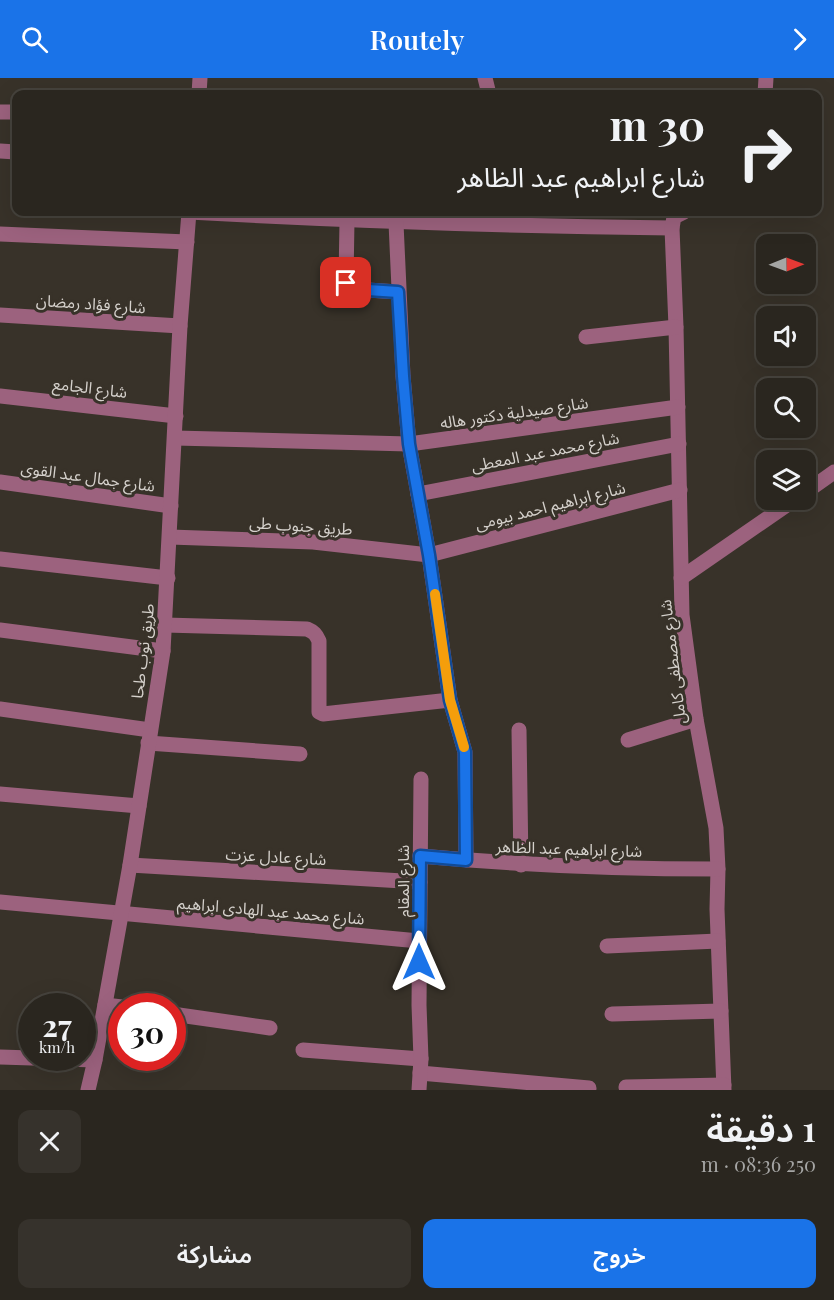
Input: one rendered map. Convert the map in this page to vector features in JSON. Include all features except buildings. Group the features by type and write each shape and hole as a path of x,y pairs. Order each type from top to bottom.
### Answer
{"street":[{"name":"طريق نوب طحا","path":"96,1054 130,865 163,651 180,326 189,216"},
{"path":"259,216 396,223 484,219 672,228 676,216"},
{"path":"347,221 346,280 348,286 353,289 398,292"},
{"path":"396,223 398,292 409,444 429,555 450,700 465,752 466,860"},
{"name":"شارع مصطفى كامل","path":"672,228 682,615 696,719 716,828 724,1088"},
{"path":"0,234 187,242"},
{"name":"شارع فؤاد رمضان","path":"0,315 180,326"},
{"path":"586,337 676,327"},
{"name":"شارع الجامع","path":"0,396 176,416"},
{"name":"شارع صيدلية دكتور هاله","path":"175,438 409,444 678,407"},
{"name":"شارع محمد عبد المعطى","path":"418,495 679,444"},
{"path":"816,485 834,472"},
{"name":"شارع جمال عبد القوى","path":"0,482 171,506"},
{"name":"شارع ابراهيم احمد بيومى","path":"429,555 680,490"},
{"path":"681,578 780,510"},
{"name":"طريق جنوب طى","path":"170,537 313,542 429,555"},
{"path":"0,559 168,578"},
{"path":"165,624 307,629 316,634 319,641 319,712 323,714 450,700"},
{"path":"0,630 163,651"},
{"path":"0,710 149,737 300,754"},
{"path":"628,740 696,719"},
{"path":"519,730 521,865"},
{"name":"شارع المقام","path":"419,1090 421,1066 419,941 421,779"},
{"path":"0,794 139,806"},
{"name":"شارع ابراهيم عبد الظاهر","path":"420,856 521,865 619,869 718,869"},
{"name":"شارع عادل عزت","path":"130,865 420,882"},
{"name":"شارع محمد عبد الهادى ابراهيم","path":"0,903 419,941"},
{"path":"607,945 718,941"},
{"path":"612,1014 721,1011"},
{"path":"186,1016 270,1028"},
{"path":"303,1050 589,1088"},
{"path":"0,1057 18,1058"},
{"name":"طريق نوب طحا","path":"88,1090 92,1071"},
{"path":"626,1087 724,1088"}],"slow traffic":[{"path":"435,594 450,700 464,747"}],"route":[{"path":"346,283 353,289 398,292 409,444 429,555 450,700 464,742 466,860 420,856 419,962"}]}
